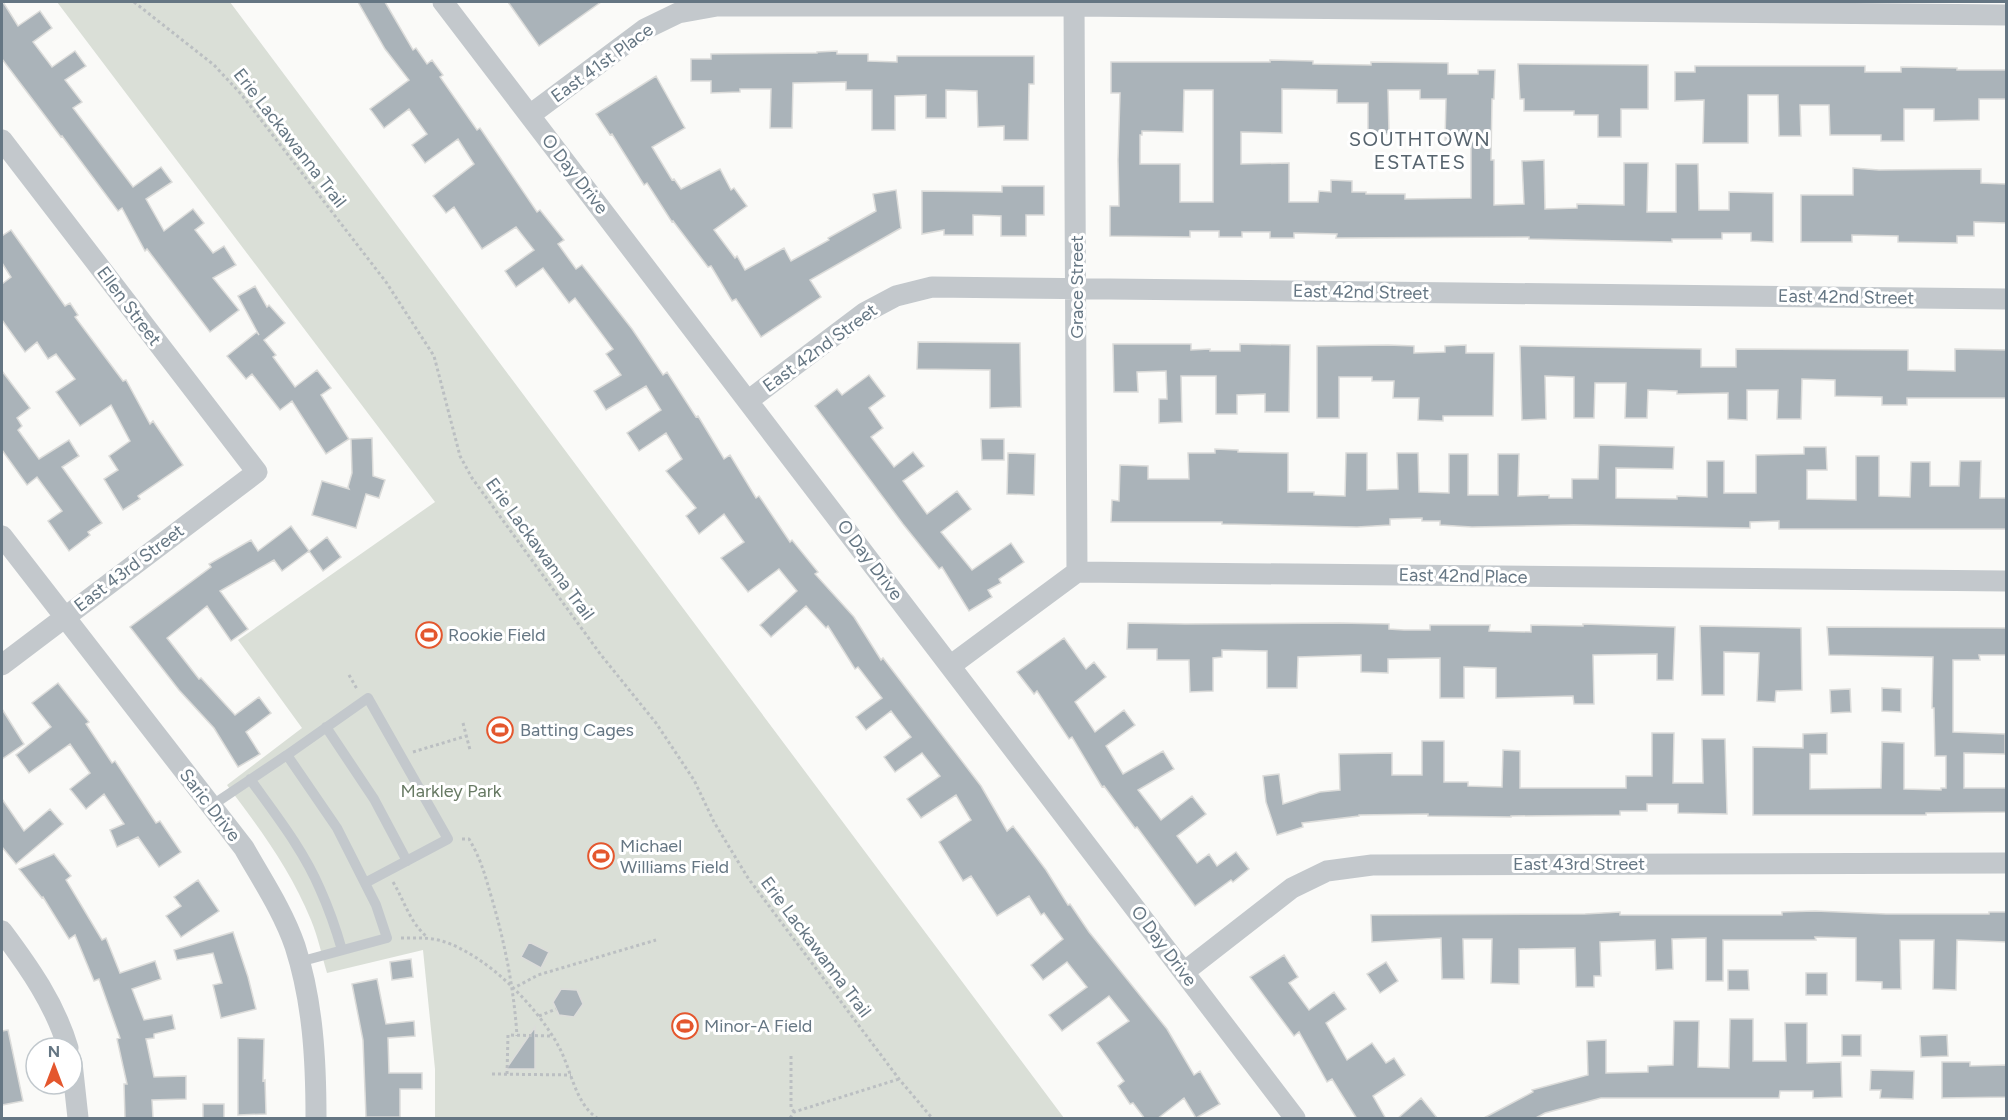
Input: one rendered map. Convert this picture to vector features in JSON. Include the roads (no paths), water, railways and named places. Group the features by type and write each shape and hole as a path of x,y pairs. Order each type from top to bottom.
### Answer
{"street":[{"name":"O Day Drive","path":"443,2 749,400 1295,1119"},
{"name":"East 41st Place","path":"530,115 645,29 678,13 717,6 1074,4 2007,15"},
{"name":"Grace Street","path":"1074,4 1077,572"},
{"name":"Ellen Street","path":"2,140 256,472"},
{"name":"East 42nd Street","path":"749,400 864,313 896,296 932,287 2007,298"},
{"name":"East 43rd Street","path":"2,665 256,472"},
{"name":"Saric Drive","path":"2,536 244,848 273,898 295,946 309,1000 316,1065 316,1119"},
{"name":"East 42nd Place","path":"1077,572 2007,580"},
{"path":"950,666 1077,572"},
{"name":"East 43rd Street","path":"1184,972 1292,888 1327,871 1372,865 2007,863"},
{"path":"6,945 48,998 64,1036"},
{"path":"76,1096 78,1119"}],"lane":[{"path":"211,806 368,698 448,839 365,883"},
{"path":"326,727 374,800 406,861"},
{"path":"287,755 337,828 365,883 387,938 299,962"},
{"path":"250,779 287,832 320,887 342,950"}],"place":[{"name":"Rookie Field","path":"429,635"},
{"name":"Batting Cages","path":"500,730"},
{"name":"Michael Williams Field","path":"601,856"},
{"name":"Minor-A Field","path":"685,1026"}],"district":[{"name":"SOUTHTOWN ESTATES","path":"1420,150"}],"park label":[{"name":"Markley Park","path":"451,791"}]}
